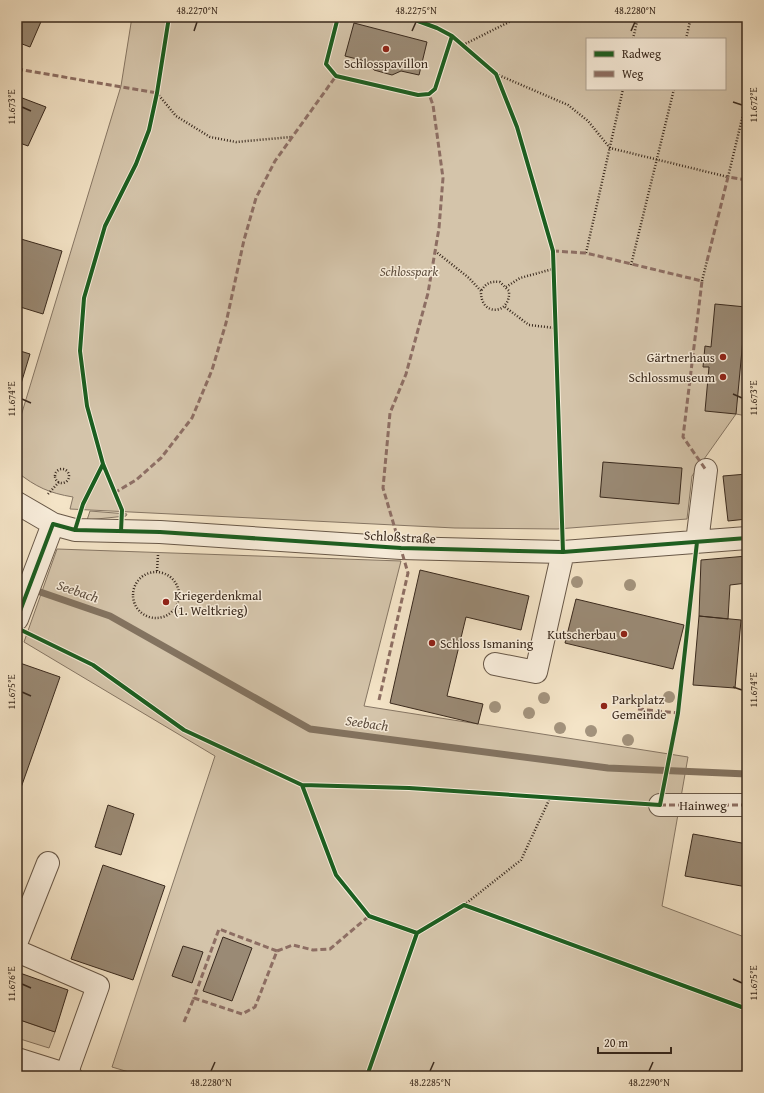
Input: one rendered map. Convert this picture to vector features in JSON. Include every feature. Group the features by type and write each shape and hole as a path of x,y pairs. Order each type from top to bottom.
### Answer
{"street":[{"path":"697,542 706,470"},
{"name":"Schloßstraße","path":"17,502 53,524 75,530 160,532 401,548 563,552 747,538"},
{"path":"17,618 53,524"},
{"path":"495,664 536,672 563,552"},
{"name":"Hainweg","path":"660,805 747,805"},
{"path":"17,941 48,863"},
{"path":"17,952 98,986 68,1075 17,1059"}],"path":[{"path":"464,45 519,17"},
{"path":"633,38 638,17"},
{"path":"686,38 691,17"},
{"path":"496,74 568,105 588,121 610,148 728,177 747,98"},
{"path":"586,253 623,90"},
{"path":"631,265 674,90"},
{"path":"157,93 176,116 210,137 236,142 291,137"},
{"path":"435,251 469,278 481,291"},
{"path":"702,281 707,261"},
{"path":"506,287 520,278 554,269"},
{"path":"493,281 500,282 506,287 509,293 509,300 504,306 498,310 488,308 484,305 481,298 481,291 486,285 493,281"},
{"path":"504,306 529,325 555,328"},
{"path":"46,496 59,482 63,483 69,479 68,472 64,469 56,471 55,476 59,482"},
{"path":"157,572 165,573 176,582 180,596 178,604 169,615 154,618 147,617 136,606 133,598 133,590 142,576 157,572"},
{"path":"542,798 558,799"},
{"path":"457,909 521,860 550,798"},
{"path":"464,905 471,907"}],"green space":[{"name":"Schlosspark","path":"132,17 747,17 747,416 736,414 692,476 687,519 557,529 455,528 70,509 73,497 57,494 43,489 30,482 17,472 17,429 121,86"},
{"path":"90,511 127,514 126,516 87,520"},
{"path":"57,549 401,561 364,706 688,757 662,906 747,938 747,1076 142,1076 112,1067 215,756 24,642"},
{"path":"17,1019 55,1032 49,1048 17,1038"}],"building":[{"path":"17,17 43,17 30,47 17,42"},
{"name":"Schlosspavillon","path":"354,23 427,42 419,75 401,71 392,75 374,70 369,62 345,56"},
{"path":"17,96 46,107 28,146 17,142"},
{"path":"21,239 62,251 43,314 17,306 17,253"},
{"name":"Gärtnerhaus","path":"715,304 746,307 736,414 705,411 709,367 703,367 705,346 711,347"},
{"path":"746,313 747,332 744,332"},
{"path":"17,350 30,354 17,397"},
{"path":"603,462 682,468 679,504 600,497"},
{"path":"747,474 747,519 728,521 723,476"},
{"path":"747,556 747,583 730,585 728,619 699,616 701,560"},
{"name":"Schloss Ismaning","path":"420,570 529,596 521,630 466,617 447,696 483,704 478,724 390,703"},
{"name":"Kutscherbau","path":"576,599 684,625 673,669 565,643"},
{"path":"699,616 741,620 735,688 693,685"},
{"path":"17,662 60,677 17,799"},
{"path":"108,805 134,814 121,855 95,847"},
{"path":"693,834 747,844 747,887 685,876"},
{"path":"103,865 165,886 133,980 71,959"},
{"path":"223,937 252,948 232,1001 203,991"},
{"path":"183,946 203,952 192,983 172,976"},
{"path":"17,972 68,990 55,1032 17,1019"}],"waterway":[{"name":"Seebach","path":"17,584 110,616 310,729 608,768 747,774"}],"marked path":[{"path":"17,69 157,93"},
{"path":"114,493 136,480 161,458 192,418 212,370 226,323 244,240 256,198 275,161 336,76"},
{"path":"379,700 408,573 383,488 390,413 406,374 428,293 439,228 443,178 433,105 429,94"},
{"path":"707,261 728,177 747,180"},
{"path":"553,251 586,253 702,281 683,437 706,470"},
{"path":"638,709 678,713"},
{"path":"660,805 747,805"},
{"path":"277,951 219,929 194,998 242,1014 255,1007 277,951 293,945 313,950 330,949 369,916"},
{"path":"184,1022 194,998"}],"cycle path":[{"path":"121,531 122,510 103,464 87,406 80,351 84,298 105,226 136,164 149,130 157,93 169,17"},
{"path":"338,17 326,64 336,76 418,95 429,94 435,89 452,36"},
{"path":"407,17 437,28 452,36 496,74 517,127 553,251 563,552"},
{"path":"75,530 83,504 103,464"},
{"path":"17,619 53,524 75,530 160,532 401,548 563,552 747,538"},
{"path":"17,628 93,665 184,730 302,785 409,788 660,805 678,713 697,542"},
{"path":"302,785 336,875 369,916 417,933 464,905 747,1009"},
{"path":"367,1076 417,933"}],"place":[{"name":"Schlosspavillon","path":"386,49"},
{"name":"Gärtnerhaus","path":"723,357"},
{"name":"Schlossmuseum","path":"723,377"},
{"name":"Kriegerdenkmal (1. Weltkrieg)","path":"166,602"},
{"name":"Kutscherbau","path":"624,634"},
{"name":"Schloss Ismaning","path":"432,643"},
{"name":"Parkplatz Gemeinde","path":"604,706"}]}
